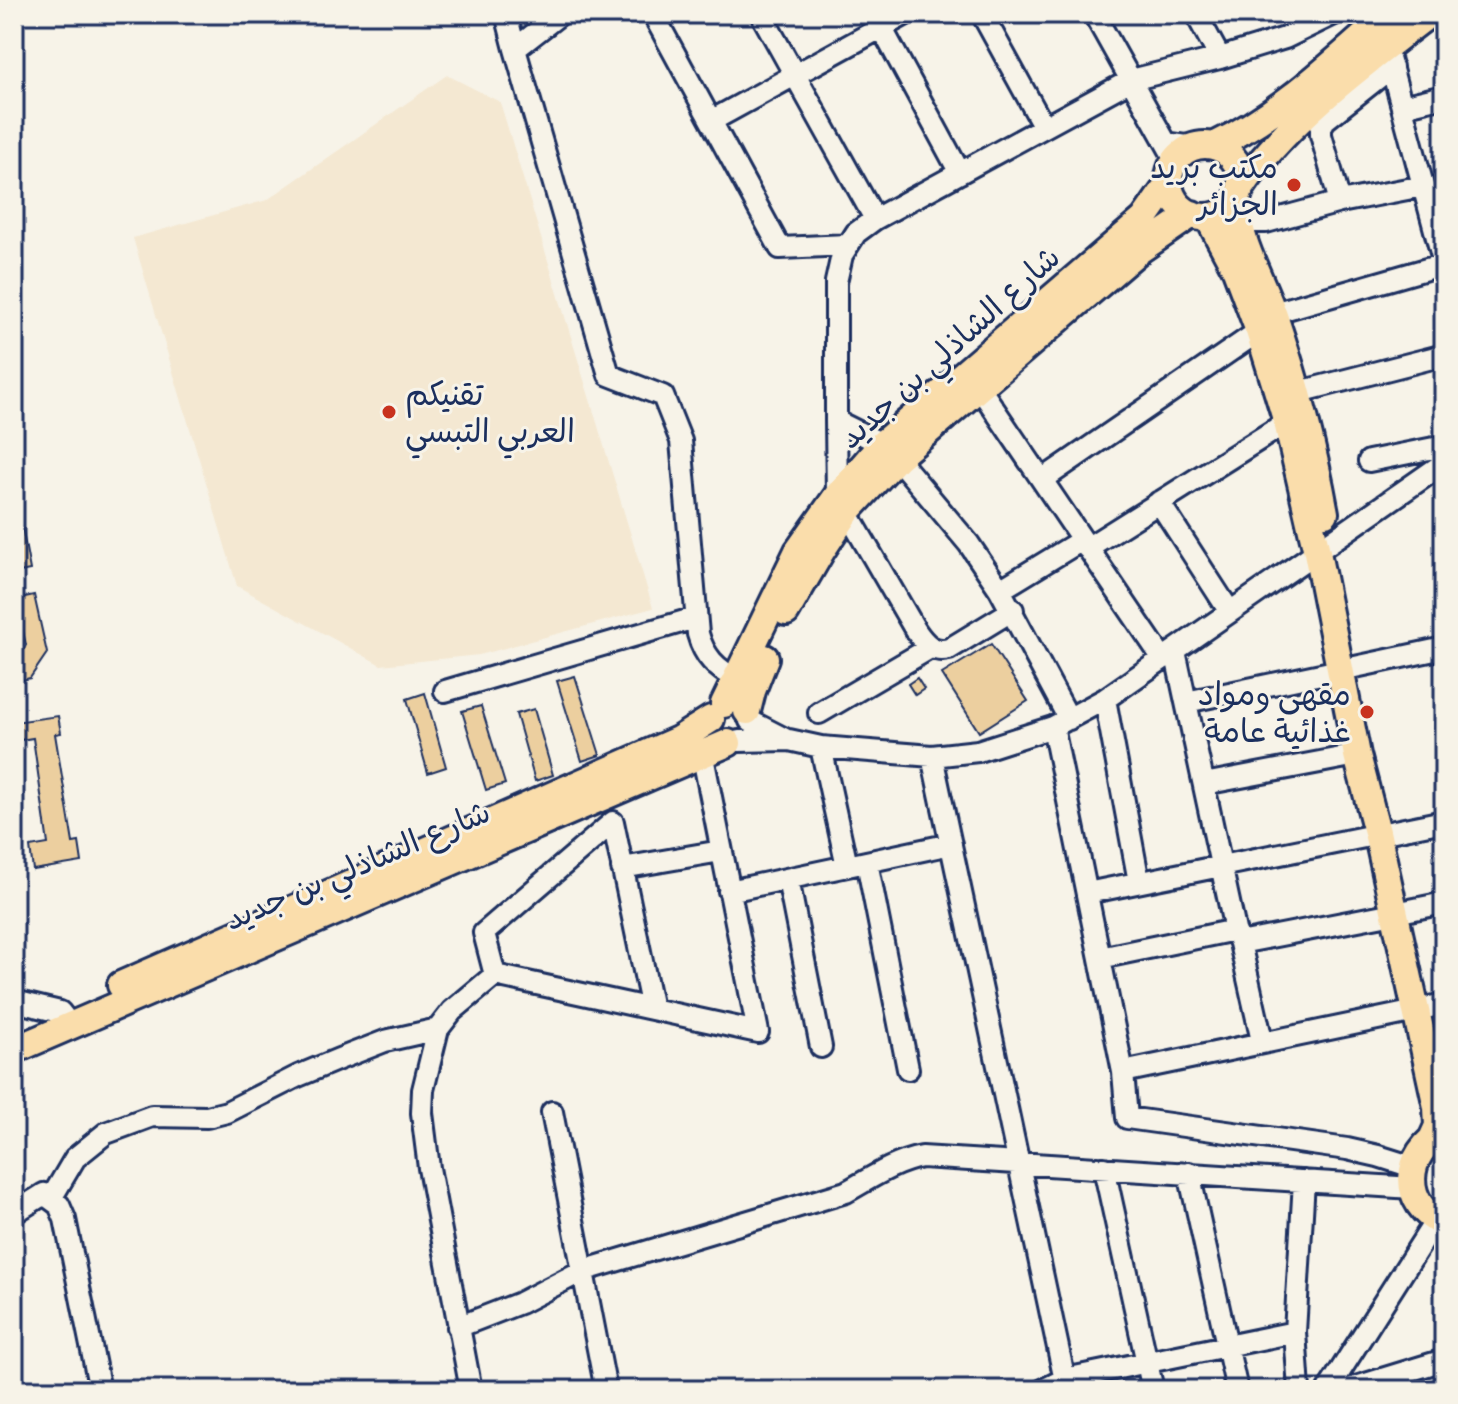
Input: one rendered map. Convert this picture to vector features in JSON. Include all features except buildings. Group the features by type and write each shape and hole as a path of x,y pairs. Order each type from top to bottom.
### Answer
{"main road":[{"name":"شارع الشاذلي بن جديد","path":"733,723 737,679 798,551 889,451 1144,219 1184,156 1254,125 1389,14"},
{"path":"1200,216 1219,214 1238,203 1278,139 1389,57 1429,14"},
{"path":"1323,547 1317,467 1299,392 1266,322 1236,270 1200,216 1176,201 1184,156 1224,150 1234,160 1240,173 1238,203 1266,322 1287,422 1323,547 1400,912 1444,1060"},
{"name":"شارع الشاذلي بن جديد","path":"889,451 979,387 1138,251 1200,216"},
{"name":"شارع الشاذلي بن جديد","path":"14,1031 65,1019 702,752 733,723 752,691 785,613 822,550 842,504"},
{"path":"1348,668 1357,755 1382,832"},
{"name":"شارع الشاذلي بن جديد","path":"14,1050 65,1019 678,740 733,723"},
{"path":"1430,1007 1438,1134 1424,1146 1413,1178 1417,1201 1440,1222"}],"street":[{"path":"506,14 609,375 663,396 681,441 695,618 703,650 712,662 737,679"},
{"path":"515,49 560,14"},
{"path":"653,14 780,248 848,245"},
{"path":"761,14 875,219"},
{"path":"711,121 795,75 878,21 906,14"},
{"path":"982,14 1044,127"},
{"path":"1094,14 1131,80 1184,156"},
{"path":"1196,14 1220,58"},
{"path":"1013,610 949,649 940,651 930,648 916,631 842,504 836,421 836,282 842,255 856,233 875,219 1131,80 1285,38 1308,20 1334,14"},
{"path":"878,21 960,173"},
{"path":"1042,480 1266,322 1444,264 1430,188 1389,57 1321,127 1340,202"},
{"path":"1402,106 1444,96"},
{"path":"1238,203 1266,222 1340,202 1430,188"},
{"path":"1299,392 1444,355"},
{"path":"979,387 1084,544 1169,655 1186,702 1262,1041"},
{"path":"836,421 889,451 969,544 1013,610 1061,723 1087,893 1123,1072 1127,1118 1347,1149 1378,1156 1413,1178"},
{"path":"1000,590 1159,502 1287,422"},
{"path":"1369,461 1444,446"},
{"path":"733,723 821,747 932,756 978,751 1061,723 1105,699 1444,463"},
{"path":"1159,502 1230,612"},
{"path":"445,691 695,618"},
{"path":"819,713 930,648"},
{"path":"1186,702 1444,648"},
{"path":"1105,699 1139,882"},
{"path":"821,747 857,864 908,1069"},
{"path":"495,975 758,1032 702,752"},
{"path":"1204,784 1357,755"},
{"path":"932,756 1066,1385"},
{"path":"1087,893 1444,821"},
{"path":"495,975 484,933 613,822 652,1009"},
{"path":"729,891 951,844"},
{"path":"622,868 721,851"},
{"path":"788,879 821,1047"},
{"path":"1100,958 1444,903"},
{"path":"471,1390 422,1113 423,1090 438,1029 452,1011 495,975"},
{"path":"14,1001 65,1019"},
{"path":"1123,1072 1430,1007"},
{"path":"52,1197 75,1158 106,1133 152,1116 207,1117 227,1112 339,1059 385,1041 438,1029"},
{"path":"552,1112 606,1390"},
{"path":"458,1327 520,1303 582,1271 846,1192 908,1160 938,1157 1304,1181 1413,1178"},
{"path":"1104,1168 1153,1390"},
{"path":"1189,1173 1237,1390"},
{"path":"1299,1390 1295,1332 1304,1181"},
{"path":"14,1213 44,1194 59,1205 65,1219 100,1390"},
{"path":"1328,1390 1440,1222"},
{"path":"1043,1390 1147,1362 1295,1332"},
{"path":"1346,1390 1444,1360"}],"shaded area":[{"name":"تقنيكم العربي التبسي","path":"447,75 500,102 653,608 479,655 381,665 237,586 133,238 267,200"}],"place":[{"name":"مكتب بريد الجزائر","path":"1294,185"},
{"name":"تقنيكم العربي التبسي","path":"389,412"},
{"name":"مقهى ومواد غذائية عامة","path":"1367,712"}]}
